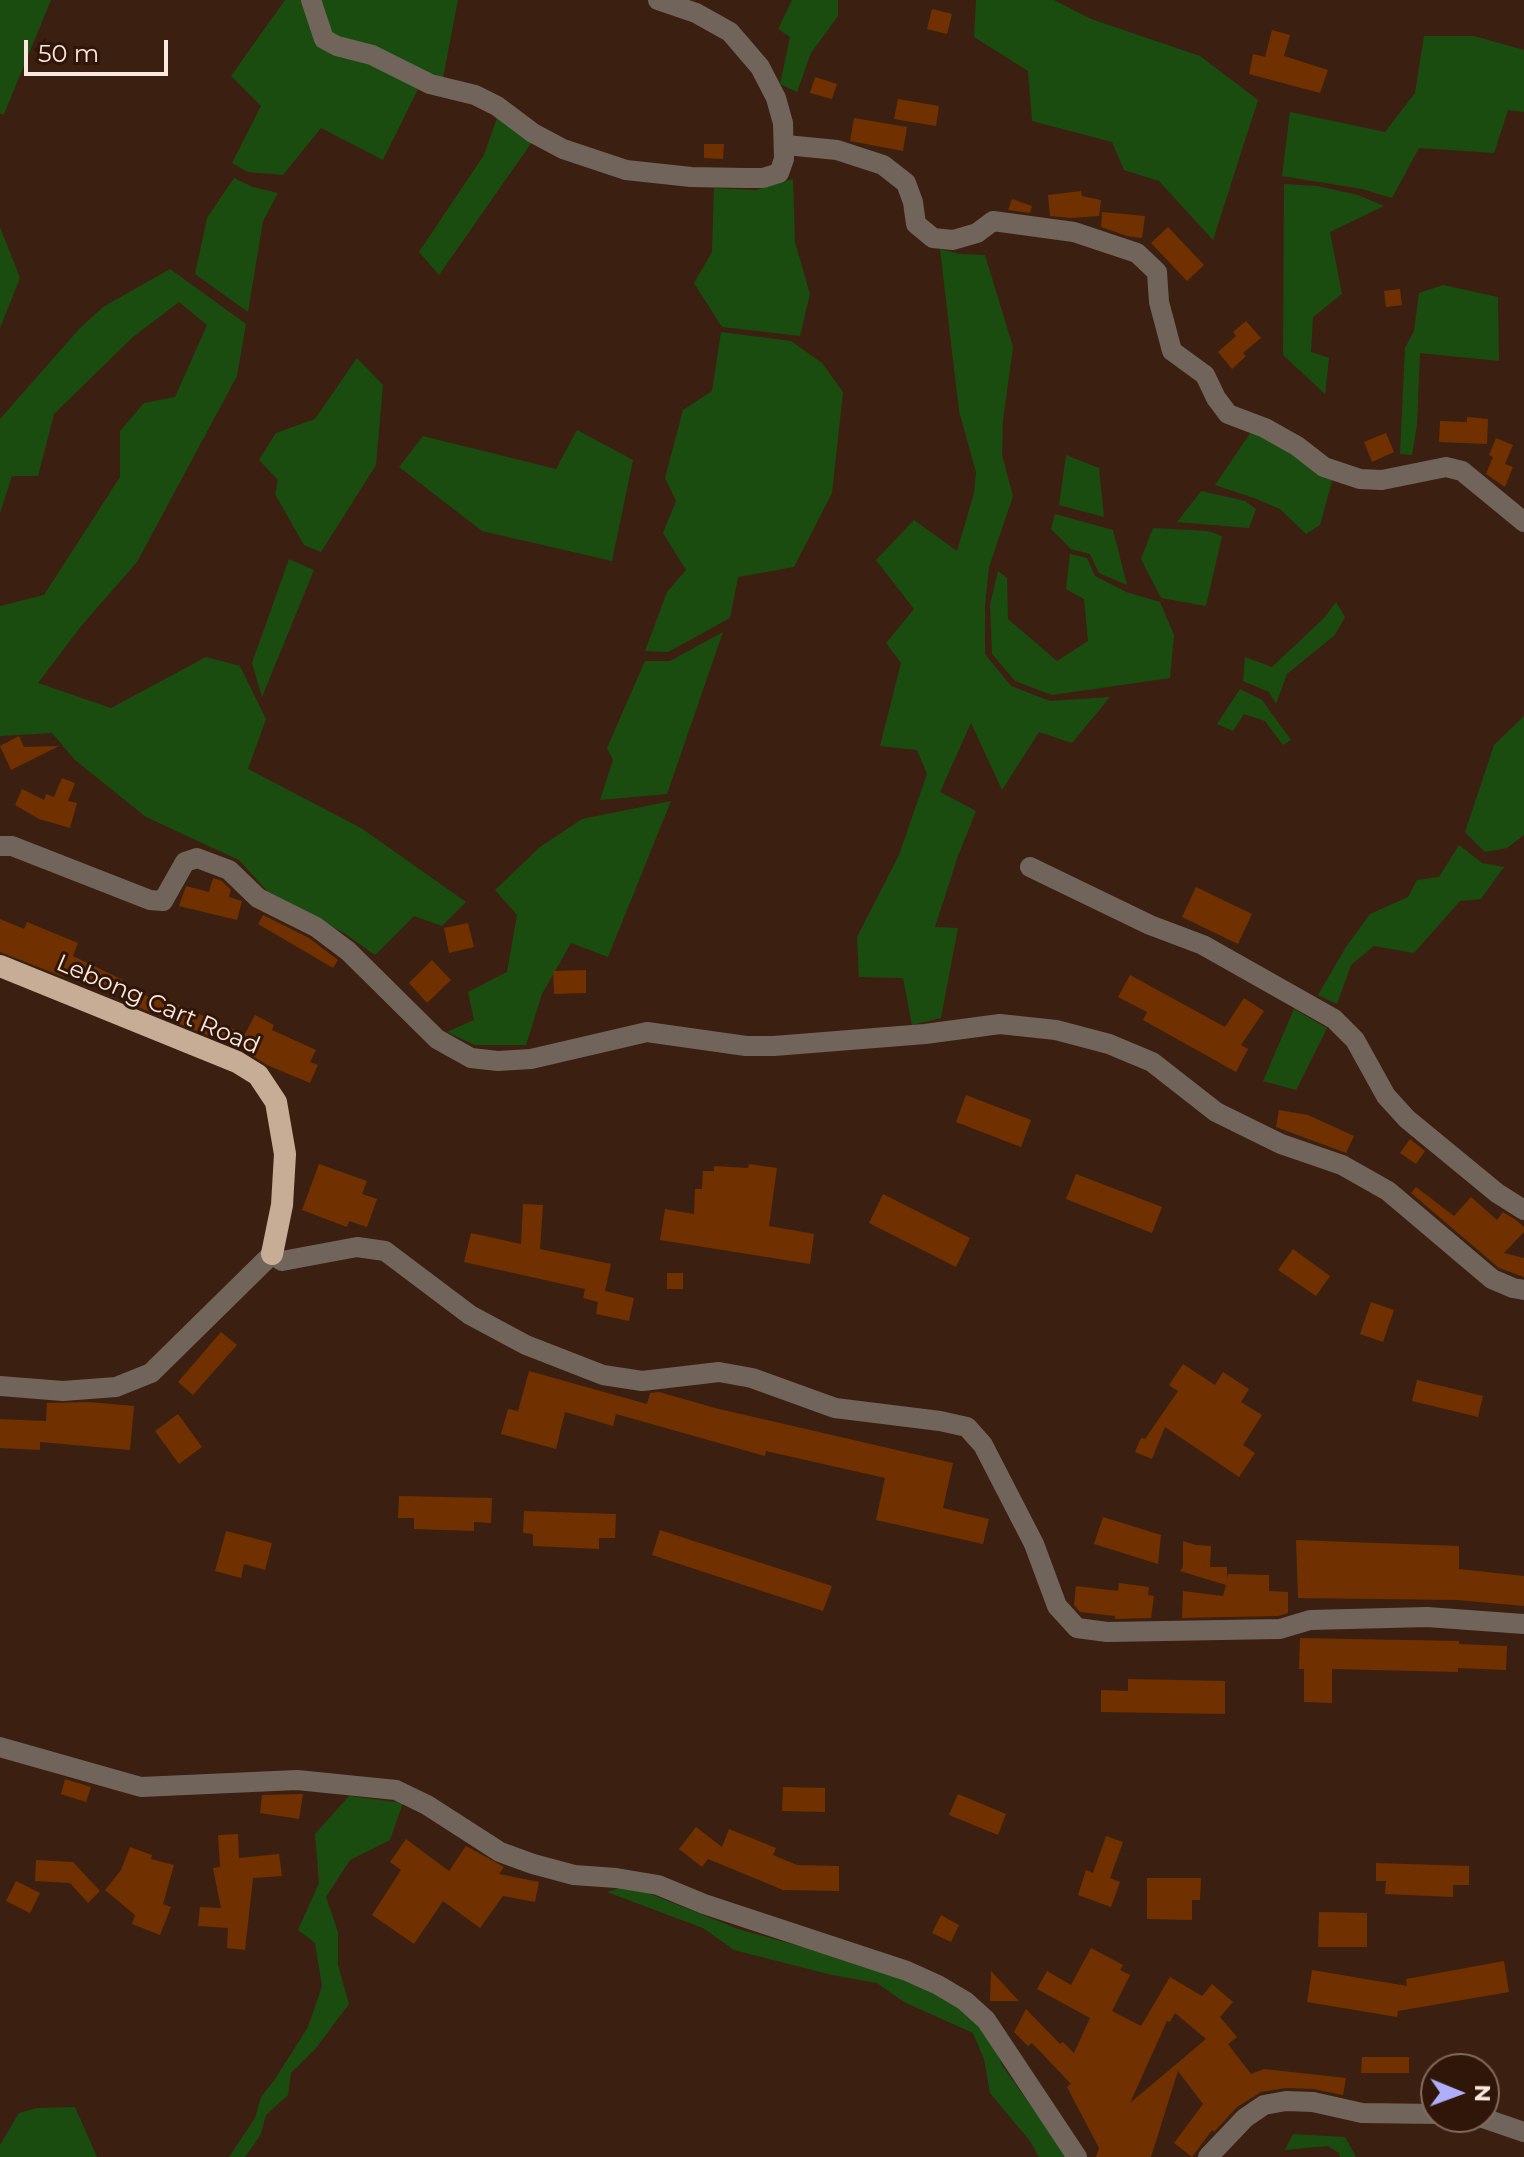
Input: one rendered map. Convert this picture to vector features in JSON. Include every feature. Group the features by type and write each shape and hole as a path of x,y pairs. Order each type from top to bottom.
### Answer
{"highway":[{"name":"Lebong Cart Road","path":"0,966 237,1062 258,1075 276,1102 285,1154 282,1205 272,1254"}],"street":[{"path":"311,0 324,39 337,46 372,55 430,84 475,95 563,149 626,170 691,177 763,178 779,173 786,145 783,123 776,98 760,67 730,32 696,13 658,0"},
{"path":"786,145 837,150 883,165 906,183 916,224 933,238 953,240 977,233 993,221 1074,232 1137,253 1157,272 1159,302 1172,351 1205,375 1228,414 1265,428 1297,446 1324,467 1360,479 1382,480 1446,467 1462,471 1524,522"},
{"path":"0,846 12,846 150,900 163,901 185,862 197,858 229,870 258,898 316,927 348,951 437,1039 471,1058 498,1061 531,1059 647,1032 746,1046 774,1046 925,1034 1000,1024 1056,1030 1109,1044 1152,1062 1216,1112 1281,1144 1342,1165 1388,1191 1492,1279 1520,1294"},
{"path":"1030,867 1150,925 1203,945 1334,1019 1355,1040 1386,1096 1407,1119 1497,1193 1524,1210"},
{"path":"0,1386 63,1391 116,1387 151,1373 272,1254 282,1261 357,1247 385,1251 470,1315 526,1345 603,1375 642,1381 719,1372 752,1378 835,1408 967,1427 983,1445 1034,1544 1057,1606 1077,1628 1107,1632 1280,1629 1310,1620 1427,1617 1524,1624"},
{"path":"0,1747 141,1787 297,1780 396,1790 427,1805 511,1856 574,1875 658,1885 704,1904 907,1971 965,2001 986,2020 1077,2157"},
{"path":"1208,2157 1245,2118 1264,2105 1286,2101 1313,2102 1362,2113 1420,2114"},
{"path":"1500,2124 1524,2132"}],"green space":[{"path":"0,0 51,0 4,114 0,114"},
{"path":"285,0 306,0 317,35 372,60 419,87 383,160 321,128 283,175 248,172 232,163 261,106 231,76"},
{"path":"319,0 458,0 443,78 339,39 330,31"},
{"path":"792,0 838,0 838,16 811,53 797,92 780,84 790,37 778,29"},
{"path":"976,0 1054,0 1091,19 1200,56 1258,100 1213,240 1159,181 1124,170 1112,142 1032,121 1028,71 974,37"},
{"path":"1424,36 1474,36 1524,50 1524,112 1508,110 1494,153 1419,148 1392,198 1362,189 1282,176 1290,112 1385,132 1415,93"},
{"path":"497,118 532,142 439,275 419,252 484,155"},
{"path":"234,178 278,193 263,221 248,312 195,274 207,218"},
{"path":"793,179 795,242 810,294 800,336 722,327 694,283 712,252 714,188 756,190"},
{"path":"1284,184 1317,186 1358,195 1384,206 1330,232 1342,294 1313,317 1311,352 1329,358 1325,394 1283,355"},
{"path":"0,227 20,278 0,328"},
{"path":"940,249 985,255 1013,347 1003,420 1002,455 1013,496 989,567 985,654 1011,686 1050,701 1110,697 1072,743 1039,732 1002,790 971,723 940,792 976,811 935,927 958,928 941,1018 912,1025 903,978 859,977 857,937 899,855 927,774 917,750 880,746 901,663 886,643 914,609 876,560 914,520 957,551 974,493 976,472 959,411"},
{"path":"170,269 246,324 237,376 137,562 82,625 38,683 111,708 206,657 240,666 266,719 248,769 361,828 466,902 442,926 414,916 375,955 344,933 268,892 239,860 146,817 75,760 52,733 0,736 0,606 44,595 120,477 120,431 144,403 175,397 207,325 179,302 133,337 54,414 38,476 12,476 0,513 0,419 80,328 103,307"},
{"path":"1443,285 1498,297 1499,361 1420,353 1417,425 1412,455 1400,454 1405,348 1414,331 1419,293"},
{"path":"721,332 791,341 822,363 843,392 832,493 794,567 738,577 730,618 668,652 645,651 667,592 686,570 663,533 676,501 665,478 683,410 712,391"},
{"path":"357,358 383,385 376,465 321,552 304,545 275,494 278,480 259,460 276,433 315,419"},
{"path":"1253,429 1334,474 1320,525 1306,534 1280,509 1215,485"},
{"path":"577,430 633,460 612,561 482,531 399,467 423,436 556,469"},
{"path":"1066,455 1099,468 1104,517 1059,505"},
{"path":"1201,491 1245,501 1256,509 1249,528 1177,522"},
{"path":"1055,514 1113,530 1127,585 1099,573 1090,554 1071,549 1051,529"},
{"path":"1153,528 1208,531 1222,536 1206,606 1161,598 1141,559"},
{"path":"1070,554 1087,558 1095,576 1126,592 1160,602 1174,635 1170,678 1052,695 1015,681 992,654 990,605 998,571 1007,578 1008,619 1057,661 1088,641 1084,599 1066,589"},
{"path":"289,559 314,570 262,697 252,663"},
{"path":"1336,602 1345,617 1335,635 1287,674 1276,704 1269,692 1243,681 1245,657 1272,667 1324,618"},
{"path":"723,632 667,794 600,800 613,760 607,748 645,661 670,661"},
{"path":"1240,689 1262,700 1291,740 1283,745 1265,721 1244,714 1233,731 1217,724"},
{"path":"1524,716 1524,835 1507,848 1485,852 1465,832 1494,745"},
{"path":"671,801 608,957 571,943 542,994 526,1045 475,1045 447,1032 474,1020 468,992 507,972 517,915 495,890 540,847 582,819"},
{"path":"1459,845 1482,863 1504,867 1481,899 1460,901 1414,953 1374,946 1351,965 1337,1004 1318,995 1370,914 1408,897 1417,880 1439,877"},
{"path":"1294,1009 1327,1028 1296,1090 1263,1081"},
{"path":"349,1796 403,1803 390,1840 350,1860 326,1897 338,1932 338,1965 349,2004 316,2048 291,2073 288,2095 266,2115 260,2136 245,2157 229,2157 255,2118 261,2097 308,2027 322,1986 315,1943 298,1930 319,1883 315,1834"},
{"path":"628,1885 738,1929 899,1974 968,2014 991,2034 1002,2065 1067,2157 1039,2157 1030,2141 990,2093 984,2059 973,2033 904,2002 877,1983 734,1950 703,1928 607,1892"},
{"path":"75,2107 97,2157 0,2157 0,2145 19,2113 37,2108"},
{"path":"1293,2134 1345,2137 1356,2157 1340,2157 1328,2146 1285,2150"}],"building":[{"path":"932,9 952,14 947,34 927,29"},
{"path":"1272,30 1290,35 1284,56 1328,70 1320,93 1249,74 1253,54 1265,57"},
{"path":"815,77 837,84 832,99 810,93"},
{"path":"898,99 939,106 936,126 894,119"},
{"path":"854,118 907,127 903,151 850,141"},
{"path":"704,144 724,144 723,159 704,158"},
{"path":"1081,191 1082,196 1101,200 1099,216 1050,216 1048,195"},
{"path":"1012,199 1032,206 1030,213 1008,210"},
{"path":"1102,212 1145,216 1142,238 1101,227"},
{"path":"1168,227 1204,265 1187,281 1151,243"},
{"path":"1400,289 1402,305 1386,307 1384,291"},
{"path":"1246,321 1261,338 1243,353 1246,356 1232,369 1218,352 1236,336 1233,332"},
{"path":"1467,417 1488,419 1487,444 1439,442 1440,421 1467,422"},
{"path":"1386,433 1394,452 1372,462 1364,442"},
{"path":"1496,438 1513,445 1505,464 1513,467 1505,487 1486,474"},
{"path":"19,736 24,747 59,746 11,770 0,746"},
{"path":"62,778 75,783 68,801 77,803 70,828 39,819 15,805 22,789 44,800 46,794 54,797"},
{"path":"213,878 222,881 231,890 229,897 242,901 237,920 179,906 186,886 209,892"},
{"path":"1196,887 1252,914 1238,944 1182,917"},
{"path":"263,915 309,938 338,960 333,968 258,924"},
{"path":"0,919 24,929 27,922 78,943 73,956 123,980 116,995 66,971 64,977 0,952"},
{"path":"468,923 474,947 449,953 444,928"},
{"path":"432,960 451,980 427,1003 409,983"},
{"path":"586,970 586,993 554,994 553,971"},
{"path":"1130,975 1225,1027 1244,998 1264,1011 1241,1045 1248,1049 1236,1072 1143,1020 1147,1012 1118,997"},
{"path":"124,985 151,998 153,994 245,1034 255,1015 274,1025 272,1030 316,1050 310,1062 318,1065 310,1083 267,1065 242,1049 118,999"},
{"path":"966,1095 1031,1120 1021,1147 956,1122"},
{"path":"1279,1110 1308,1115 1354,1136 1346,1153 1276,1127"},
{"path":"1410,1139 1425,1151 1416,1164 1400,1153"},
{"path":"319,1164 367,1181 362,1194 377,1199 367,1227 349,1221 347,1227 302,1210"},
{"path":"749,1164 777,1168 769,1226 814,1234 810,1264 660,1240 665,1209 694,1214 695,1189 702,1189 703,1171 714,1171 714,1166 748,1168"},
{"path":"1076,1174 1162,1207 1152,1233 1066,1199"},
{"path":"1416,1187 1454,1216 1471,1197 1497,1220 1503,1212 1516,1220 1524,1227 1524,1232 1504,1253 1524,1258 1524,1277 1499,1268 1411,1193"},
{"path":"883,1194 970,1238 956,1267 869,1223"},
{"path":"523,1204 543,1205 540,1249 611,1264 605,1291 634,1298 629,1321 596,1314 598,1302 583,1298 585,1289 464,1262 471,1233 521,1244"},
{"path":"1293,1249 1330,1276 1316,1296 1278,1270"},
{"path":"667,1273 683,1273 683,1289 667,1289"},
{"path":"1371,1302 1394,1310 1383,1342 1360,1334"},
{"path":"221,1332 237,1345 193,1395 178,1382"},
{"path":"1183,1364 1215,1385 1223,1372 1249,1389 1241,1402 1262,1415 1243,1445 1255,1453 1239,1477 1165,1427 1152,1459 1135,1452 1141,1438 1145,1439 1178,1391 1169,1385"},
{"path":"529,1371 647,1404 650,1393 659,1392 715,1408 953,1463 943,1508 989,1519 983,1544 876,1520 885,1478 766,1451 765,1456 616,1414 613,1426 565,1412 556,1449 501,1434 508,1409 518,1411"},
{"path":"1417,1380 1483,1396 1478,1417 1412,1401"},
{"path":"88,1402 134,1406 130,1450 40,1442 40,1450 0,1448 0,1419 46,1421 47,1403"},
{"path":"178,1414 202,1447 179,1464 155,1431"},
{"path":"399,1496 492,1498 491,1523 474,1522 474,1531 414,1529 414,1518 398,1518"},
{"path":"524,1511 616,1514 615,1538 599,1538 599,1549 533,1546 533,1534 523,1533"},
{"path":"1103,1517 1161,1535 1158,1564 1094,1544"},
{"path":"660,1530 832,1586 823,1611 652,1555"},
{"path":"226,1531 272,1543 265,1570 244,1564 241,1578 215,1571"},
{"path":"1296,1540 1459,1546 1459,1569 1524,1576 1524,1606 1457,1600 1298,1598"},
{"path":"1183,1541 1211,1546 1210,1567 1227,1567 1227,1579 1228,1574 1269,1575 1269,1591 1288,1592 1288,1613 1278,1616 1182,1618 1183,1591 1223,1596 1226,1585 1180,1571 1183,1567"},
{"path":"1119,1583 1149,1587 1148,1595 1154,1596 1151,1618 1115,1619 1115,1616 1080,1612 1074,1605 1076,1586 1118,1591"},
{"path":"1300,1638 1459,1641 1459,1644 1507,1646 1506,1670 1332,1669 1332,1703 1304,1702 1304,1669 1299,1669"},
{"path":"1128,1679 1225,1681 1225,1714 1101,1712 1101,1690 1128,1691"},
{"path":"65,1779 91,1787 86,1802 61,1794"},
{"path":"783,1787 825,1788 825,1812 782,1811"},
{"path":"303,1794 299,1819 260,1813 262,1795"},
{"path":"958,1794 1006,1814 998,1835 949,1815"},
{"path":"696,1827 722,1847 729,1829 776,1848 773,1855 797,1865 839,1866 839,1891 783,1890 708,1859 702,1867 679,1849"},
{"path":"238,1834 239,1858 279,1854 282,1876 253,1878 245,1950 227,1948 228,1928 198,1926 200,1907 221,1908 213,1868 220,1867 218,1835"},
{"path":"1106,1836 1123,1842 1110,1878 1120,1882 1111,1907 1078,1895 1086,1870 1093,1873"},
{"path":"406,1839 449,1871 466,1846 504,1867 499,1874 539,1882 535,1902 503,1896 480,1928 443,1901 414,1944 372,1915 401,1870 390,1862"},
{"path":"130,1847 152,1855 151,1859 174,1865 163,1904 171,1907 160,1935 132,1924 135,1915 105,1890 121,1870"},
{"path":"36,1860 73,1862 100,1891 88,1903 70,1883 35,1881"},
{"path":"1376,1863 1469,1866 1469,1885 1453,1885 1453,1897 1385,1894 1386,1881 1376,1881"},
{"path":"1147,1878 1201,1878 1200,1900 1192,1900 1192,1920 1147,1919"},
{"path":"16,1881 40,1893 30,1913 6,1901"},
{"path":"1319,1912 1367,1913 1367,1947 1318,1947"},
{"path":"941,1915 959,1925 951,1942 932,1933"},
{"path":"1091,1948 1123,1965 1120,1970 1130,1975 1112,2011 1141,2026 1170,1977 1202,1996 1212,1984 1233,2002 1220,2017 1237,2037 1228,2044 1251,2074 1264,2069 1346,2078 1343,2095 1286,2088 1261,2092 1237,2107 1214,2132 1212,2130 1192,2157 1174,2143 1203,2104 1178,2071 1151,2157 1096,2157 1099,2148 1067,2087 1071,2084 1032,2043 1028,2046 1014,2032 1026,2009 1060,2044 1063,2042 1074,2053 1090,2018 1037,1989 1047,1971 1071,1985","holes":["1175,2013 1206,2039 1130,2103 1167,2021 1170,2022"]},
{"path":"1504,1961 1509,1992 1398,2011 1397,2017 1307,2002 1312,1970 1407,1986 1406,1979"},
{"path":"991,1971 1019,2001 990,2001"},
{"path":"1362,2057 1409,2057 1409,2073 1361,2073"}]}
